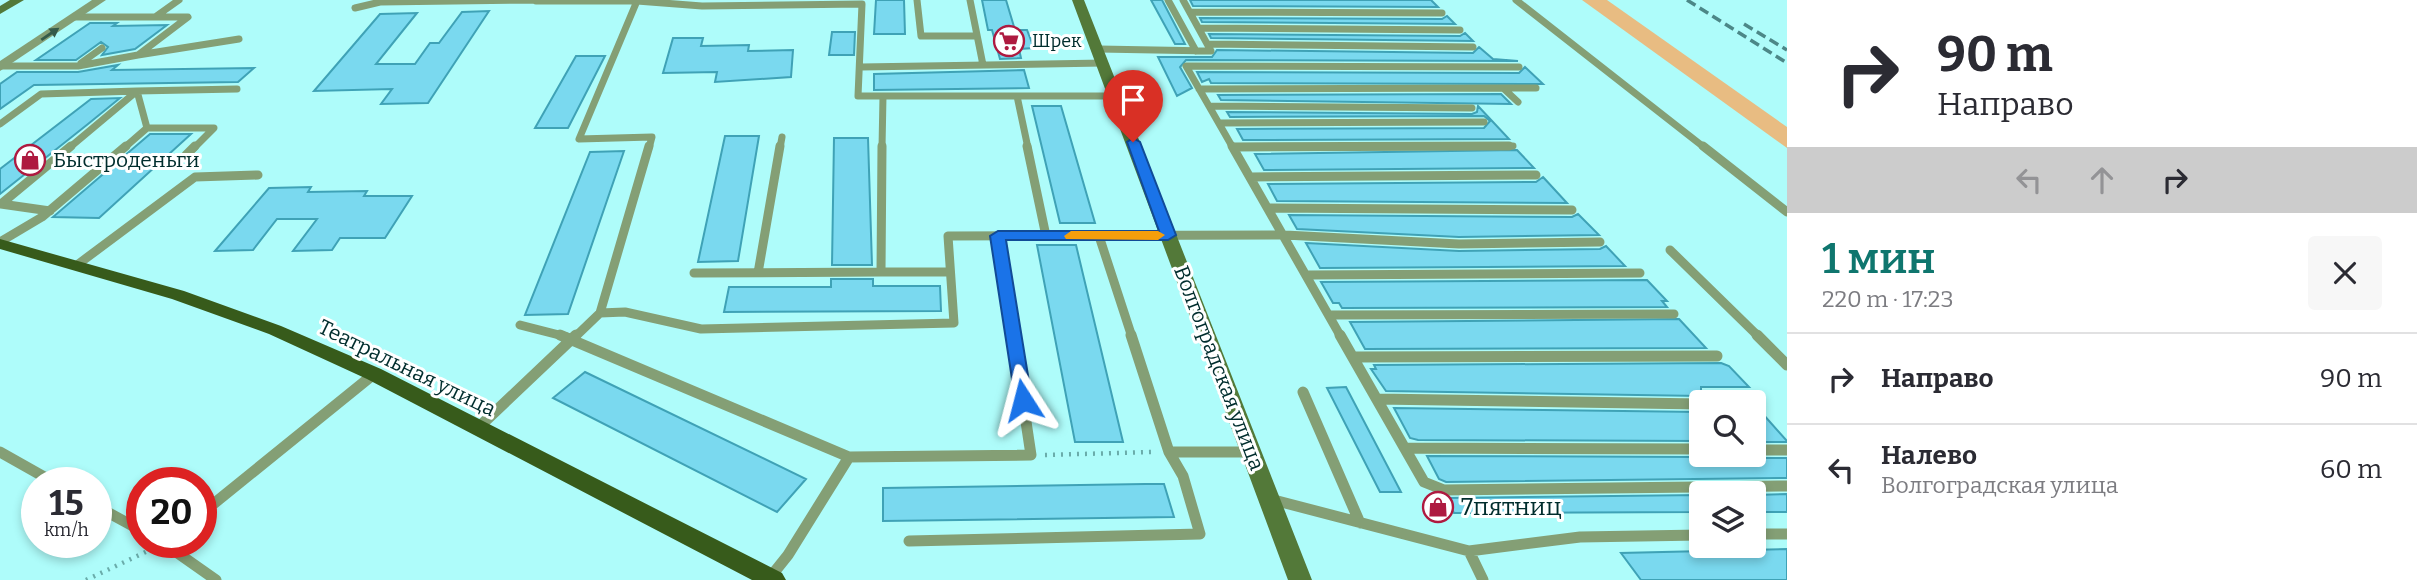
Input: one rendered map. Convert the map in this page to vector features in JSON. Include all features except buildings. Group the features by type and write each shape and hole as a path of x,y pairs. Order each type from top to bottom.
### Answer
{"main road":[{"path":"0,11 19,0"},
{"name":"Волгоградская улица","path":"1078,0 1300,580"},
{"name":"Театральная улица","path":"0,243 178,295 275,330 374,374 771,579"}],"street":[{"path":"1,66 100,0"}],"lane":[{"path":"155,17 179,0"},
{"path":"917,0 921,36 977,36"},
{"path":"970,0 983,65"},
{"path":"1168,0 1196,51"},
{"path":"861,67 983,65 1211,51 1184,0"},
{"path":"1516,0 1787,212"},
{"path":"355,8 381,1 637,1 702,6 861,2 858,96 1116,96"},
{"path":"479,427 600,313 652,138 579,139 637,1"},
{"path":"1190,12 1442,13"},
{"path":"75,17 188,17 138,55"},
{"path":"1199,28 1461,30"},
{"path":"1,66 78,66 239,39"},
{"path":"1208,44 1473,47"},
{"path":"78,66 102,48"},
{"path":"1519,67 1186,66 1424,482 1444,490 1787,486"},
{"path":"1503,88 1518,102"},
{"path":"1199,89 1536,88"},
{"path":"0,124 41,94 237,89"},
{"path":"137,91 146,128"},
{"path":"50,211 1,204 137,91"},
{"path":"881,272 883,96"},
{"path":"1017,96 1046,236"},
{"path":"1209,106 1472,108"},
{"path":"1219,123 1484,122"},
{"path":"0,243 50,211 146,128 214,128 186,155"},
{"path":"758,273 782,137"},
{"path":"1233,147 1513,146"},
{"path":"1251,177 1536,174"},
{"path":"77,265 195,177 258,175"},
{"path":"1269,208 1572,210"},
{"path":"600,313 625,312 701,329 954,323 947,236 1284,235 1459,244 1600,242"},
{"path":"520,325 575,339 849,457 1031,455 998,236"},
{"path":"909,541 1200,534 1184,476 1169,452 1099,236"},
{"path":"1670,250 1787,365"},
{"path":"694,274 950,272"},
{"path":"1307,275 1640,273"},
{"path":"1329,315 1674,314"},
{"path":"1353,357 1717,356"},
{"path":"217,501 374,374"},
{"path":"1303,392 1360,523"},
{"path":"1377,399 1689,404"},
{"path":"1405,448 1689,449"},
{"path":"1766,450 1787,450"},
{"path":"0,452 27,467"},
{"path":"1169,452 1251,452"},
{"path":"771,579 789,555 849,457"},
{"path":"1269,499 1469,551 1580,537 1689,535"},
{"path":"1766,534 1787,534"},
{"path":"1469,551 1483,580"},
{"path":"186,558 216,580"}],"path":[{"path":"1031,455 1169,452"},
{"path":"86,580 133,558"}],"shaded area":[{"path":"1582,0 1607,0 1787,127 1787,148"}],"railway":[{"path":"1687,0 1787,63"},
{"path":"1744,24 1787,50"}],"slow traffic":[{"path":"1071,236 1158,235"}],"place":[{"name":"Шрек","path":"1009,41"},
{"name":"Быстроденьги","path":"30,160"},
{"name":"7пятниц","path":"1438,507"}],"route":[{"path":"1023,400 998,236 1168,235 1133,142"}]}
